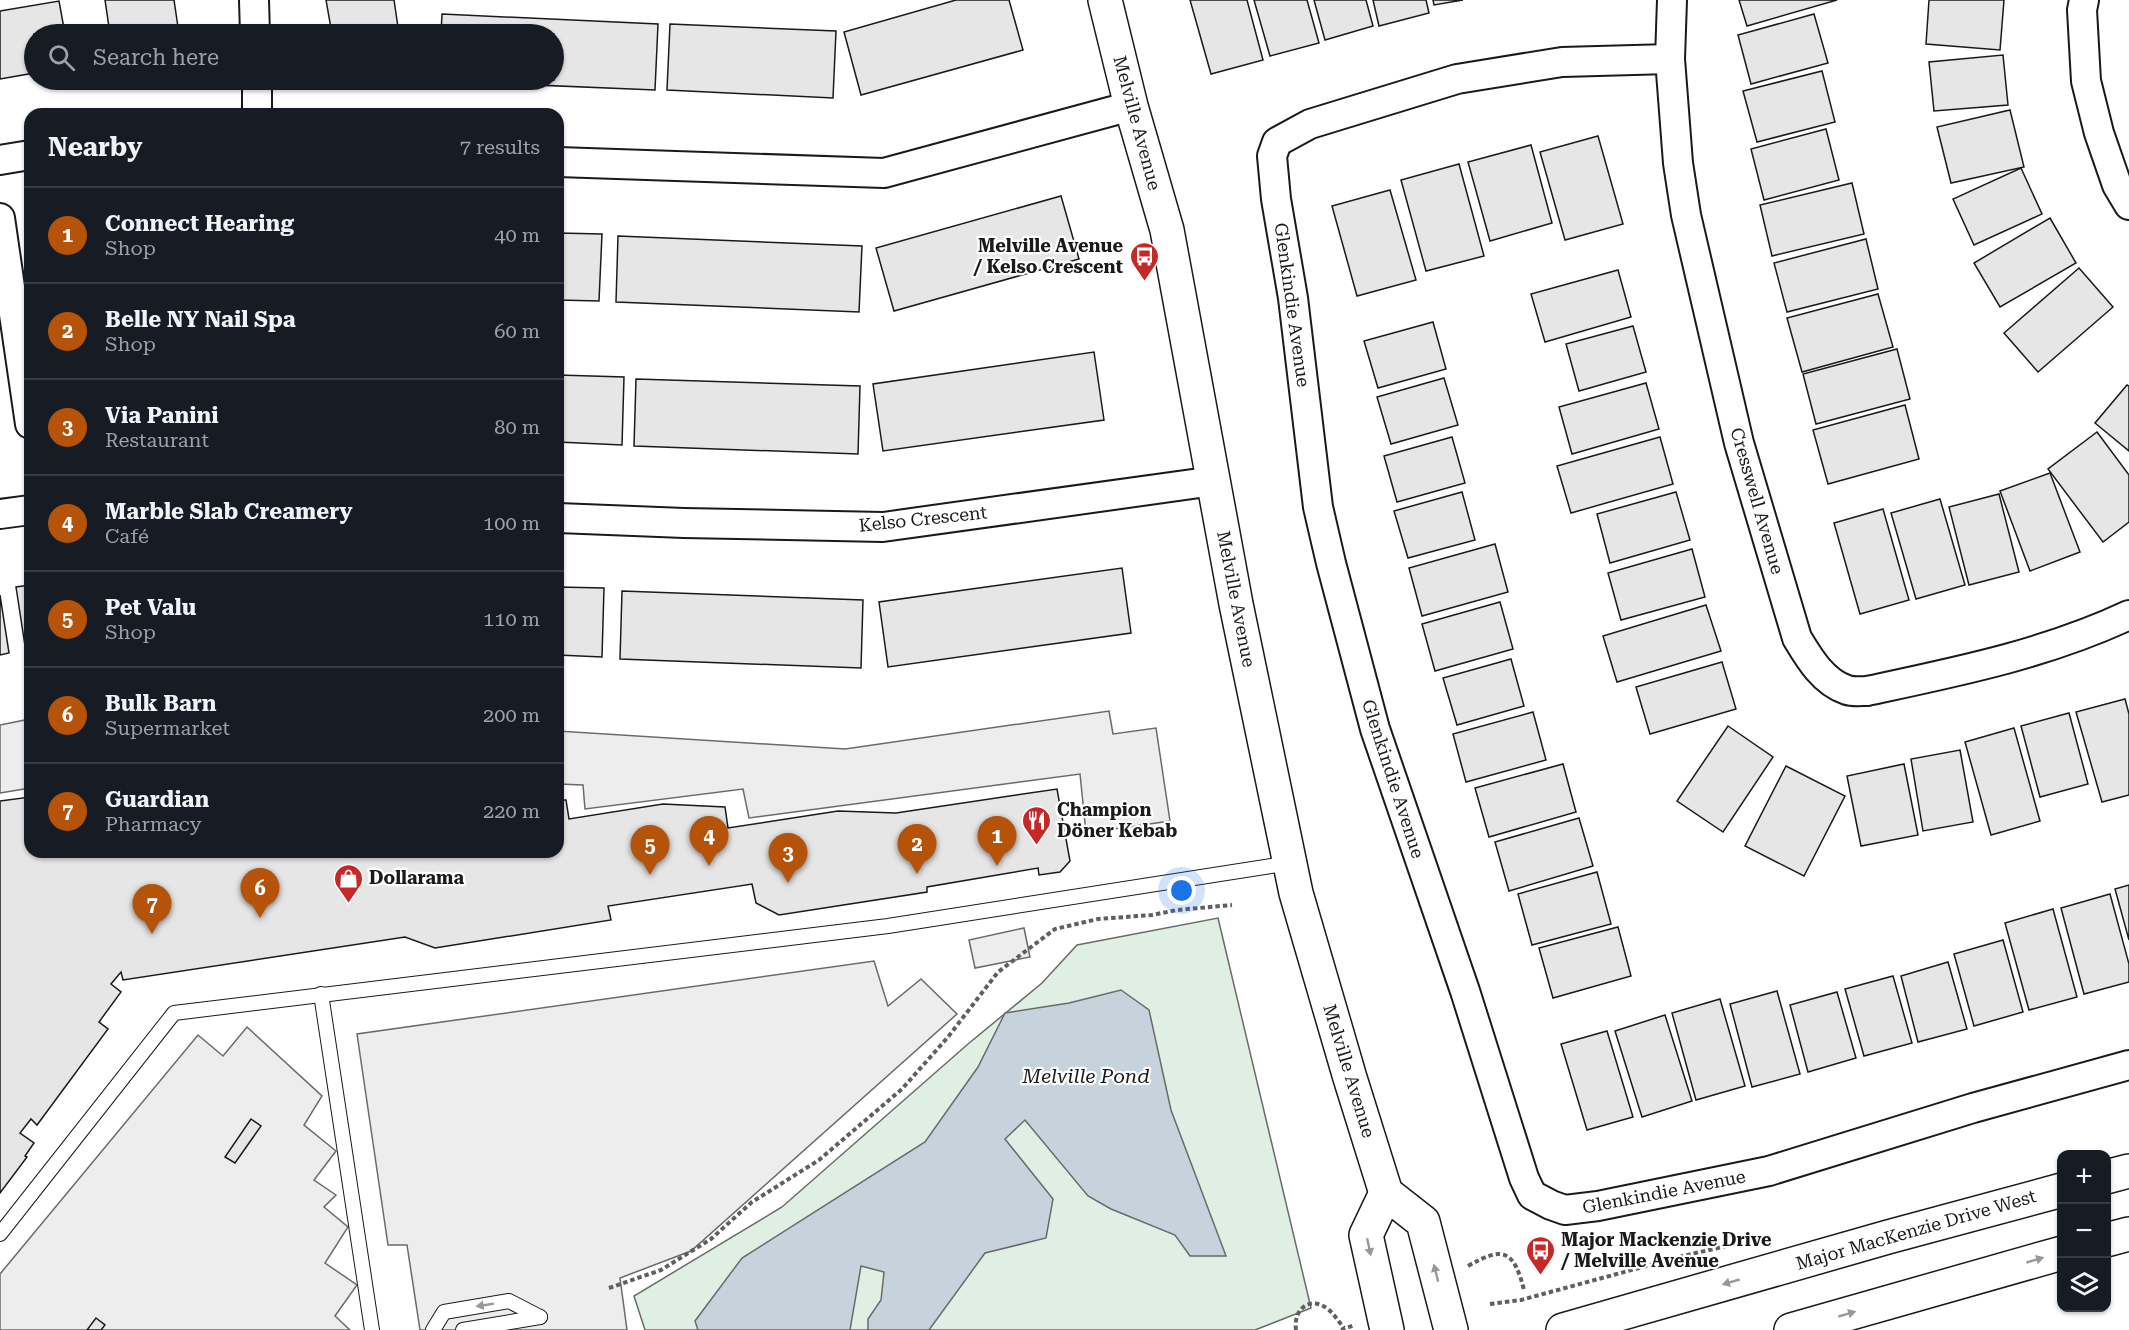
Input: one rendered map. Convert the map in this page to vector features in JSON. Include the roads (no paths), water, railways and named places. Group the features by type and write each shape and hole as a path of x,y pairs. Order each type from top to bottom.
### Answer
{"street":[{"path":"254,0 255,24"},
{"name":"Melville Avenue","path":"1105,0 1131,106 1167,230 1257,713 1296,893 1386,1193"},
{"name":"Cresswell Avenue","path":"1671,0 1670,59 1678,163 1686,215 1739,443 1797,638 1811,662 1825,676 1848,691 1867,691 1990,665 2085,633 2129,615"},
{"path":"2084,0 2082,10 2086,81 2099,133 2117,185 2129,206"},
{"name":"Glenkindie Avenue","path":"1670,59 1562,62 1457,79 1310,124 1277,142 1272,156 1276,199 1293,298 1318,507 1331,563 1375,729 1465,991 1524,1178 1532,1195 1558,1208 1565,1210 1598,1206 1769,1171 1973,1108 2129,1065"},
{"path":"257,90 257,108"},
{"path":"564,162 884,173 1131,106"},
{"path":"0,160 24,156"},
{"path":"0,219 24,383"},
{"name":"Kelso Crescent","path":"564,518 883,527 1214,481"},
{"path":"0,514 24,511"},
{"path":"2111,1176 2129,1171"},
{"name":"Major MacKenzie Drive West","path":"1563,1330 2057,1191"},
{"path":"1387,1330 1366,1235 1386,1193 1423,1222 1451,1330"},
{"path":"2111,1238 2129,1233"},
{"path":"1791,1330 2057,1254"}],"lane":[{"path":"0,1234 174,1013 888,926 1290,863"},
{"path":"321,994 372,1330"},
{"path":"433,1330 444,1312 509,1301 540,1317 463,1330"}],"water":[{"name":"Melville Pond","path":"1121,990 1149,1010 1171,1110 1226,1256 1190,1256 1175,1235 1111,1209 1088,1196 1025,1120 1005,1139 1053,1199 1046,1238 985,1253 929,1330 868,1330 868,1319 881,1300 884,1272 861,1266 850,1330 698,1330 695,1321 742,1258 925,1142 978,1067 1005,1013 1069,1003"}],"place":[{"name":"Melville Avenue / Kelso Crescent","path":"1144,282"},
{"name":"Champion Döner Kebab","path":"1036,846"},
{"name":"Marble Slab Creamery","path":"709,866"},
{"name":"Connect Hearing","path":"997,866"},
{"name":"Belle NY Nail Spa","path":"917,874"},
{"name":"Pet Valu","path":"650,875"},
{"name":"Via Panini","path":"788,883"},
{"name":"Dollarama","path":"348,904"},
{"name":"Bulk Barn","path":"260,918"},
{"name":"Guardian","path":"152,934"},
{"name":"Major Mackenzie Drive / Melville Avenue","path":"1540,1276"}]}
